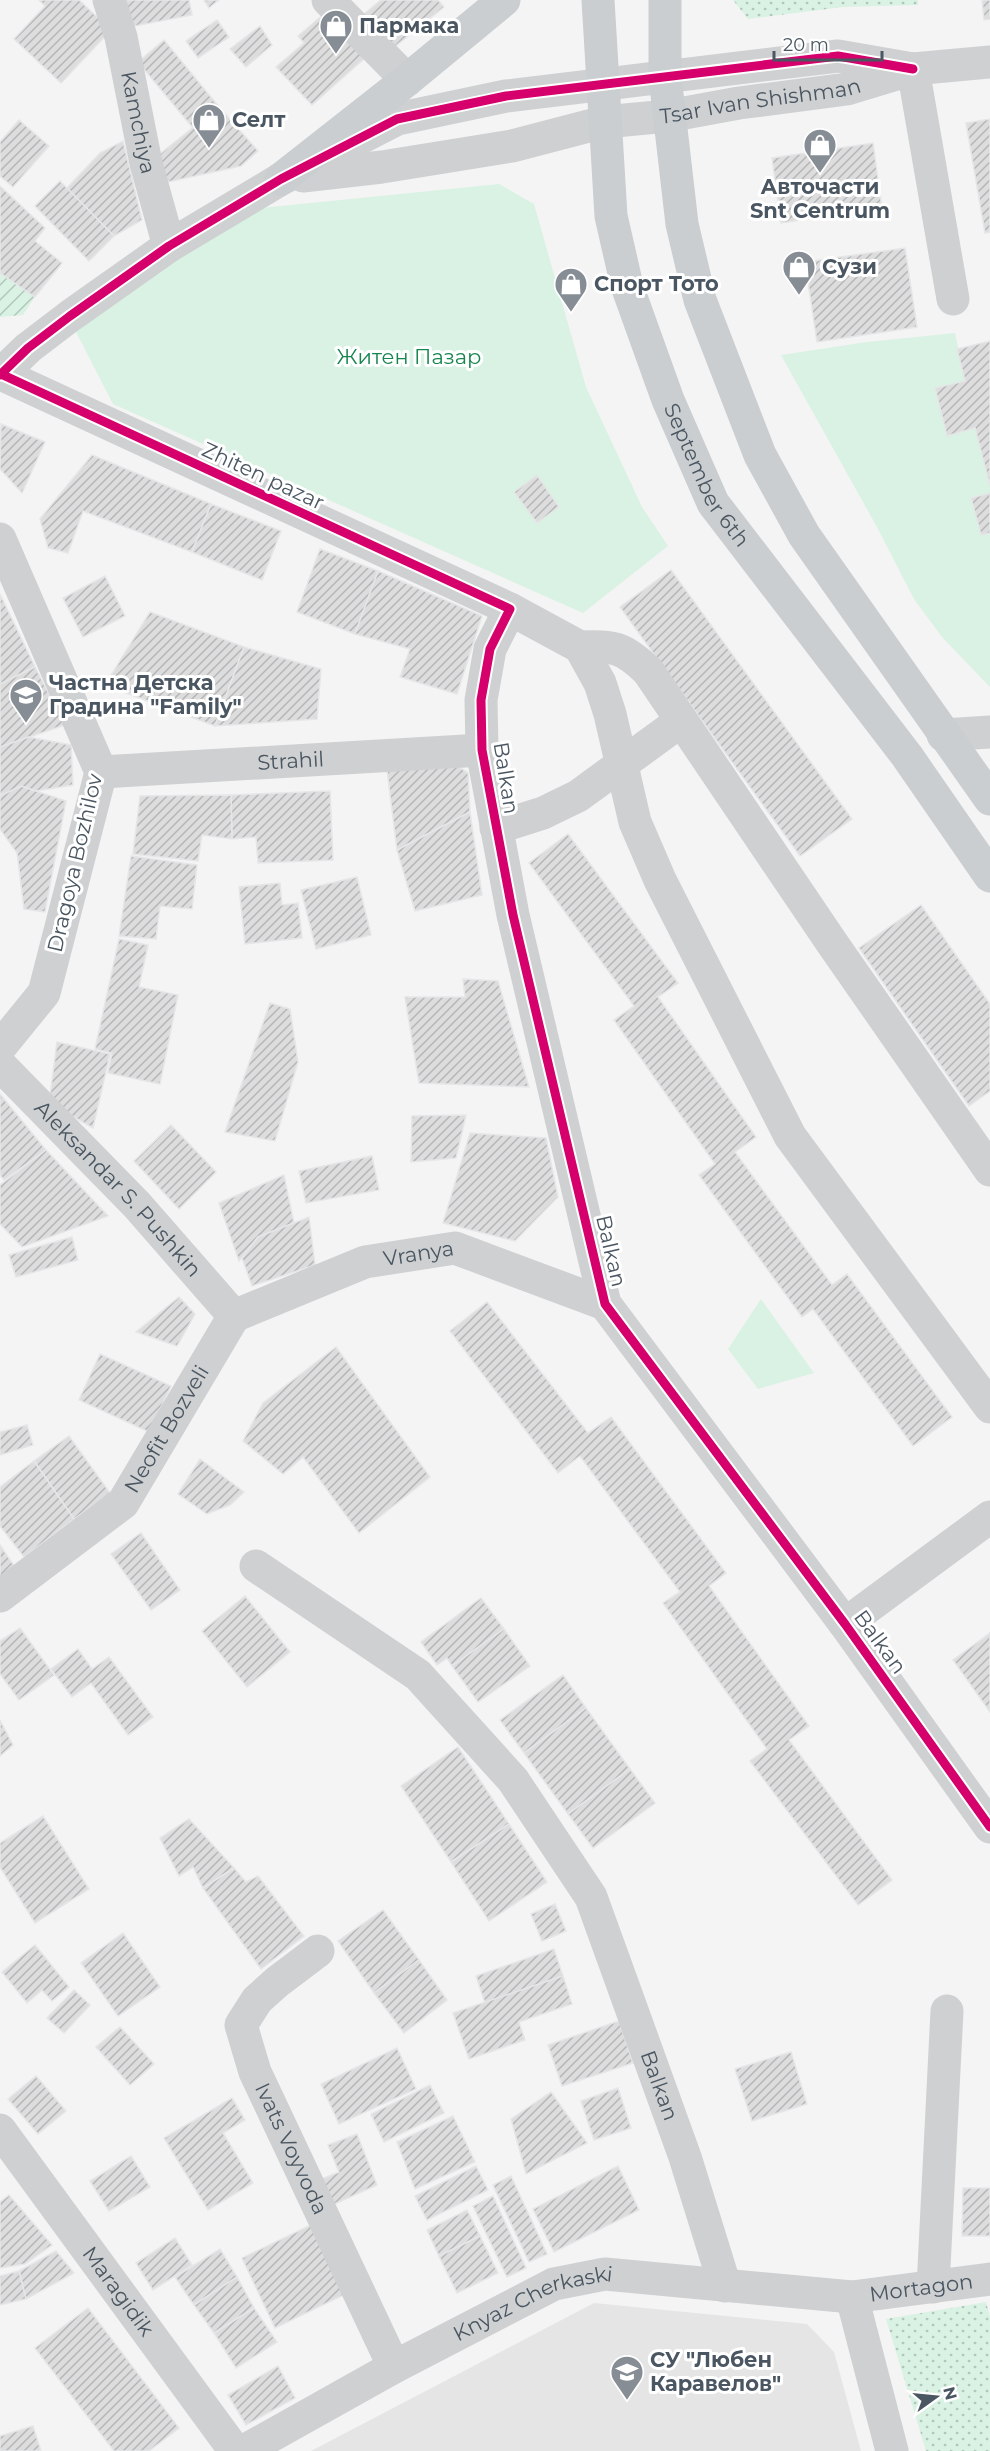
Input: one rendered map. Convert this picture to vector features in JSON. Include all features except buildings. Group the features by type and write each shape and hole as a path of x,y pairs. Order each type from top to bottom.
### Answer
{"main road":[{"path":"281,179 504,0"},
{"name":"September 6th","path":"598,0 605,83 604,122 611,216 627,286 668,400 713,504 907,756 990,876"},
{"path":"665,0 665,77 682,224 699,300 760,455 804,535 990,799"}],"street":[{"name":"Kamchiya","path":"109,0 121,37 147,163 169,246"},
{"path":"328,0 407,80"},
{"name":"Tsar Ivan Shishman","path":"7,360 169,246 281,179 397,119 506,96 838,56 913,69"},
{"name":"Tsar Ivan Shishman","path":"281,179 382,167 512,146 604,122 668,116 739,103 847,89 913,69 990,62"},
{"path":"913,69 953,299"},
{"name":"Zhiten pazar","path":"7,360 510,609 580,647"},
{"name":"Dragoya Bozhilov","path":"0,539 102,772 44,993 0,1047"},
{"name":"Balkan","path":"510,609 489,649 481,700 482,750 513,915 605,1304 845,1624 990,1827"},
{"path":"990,1170 832,943 648,671 629,652 605,646 580,647 600,683 610,714 635,822 660,880 790,1137 990,1407"},
{"path":"496,828 543,813 578,796 681,721"},
{"path":"943,735 990,732"},
{"name":"Strahil","path":"102,772 482,750"},
{"name":"Aleksandar S. Pushkin","path":"0,1065 136,1205 234,1316"},
{"name":"Vranya","path":"234,1316 365,1262 455,1248 605,1304"},
{"name":"Neofit Bozveli","path":"0,1596 123,1503 234,1316"},
{"path":"845,1624 985,1531"},
{"name":"Balkan","path":"256,1566 418,1675 513,1780 591,1897 685,2157 725,2286"},
{"name":"Ivats Voyvoda","path":"318,1951 257,2000 241,2025 255,2072 394,2367"},
{"path":"933,2287 947,2011"},
{"name":"Maragidik","path":"0,2130 235,2451"},
{"name":"Knyaz Cherkaski","path":"244,2451 394,2367 554,2284 605,2274 852,2297"},
{"name":"Mortagon","path":"852,2297 990,2279"},
{"path":"852,2297 892,2451"}],"shaded area":[{"name":"СУ \"Любен Каравелов\"","path":"594,2303 807,2324 834,2352 861,2451 311,2451"}],"green space":[{"path":"733,0 918,0 918,5 843,7 748,19"},
{"name":"Житен Пазар","path":"499,184 534,204 586,387 642,507 668,546 583,613 113,404 74,328 251,209"},
{"path":"0,273 35,297 23,315 0,317"},
{"path":"955,333 965,381 935,389 947,435 975,428 990,486 990,493 972,498 981,535 990,533 990,687 942,637 914,599 877,527 781,355 867,342"},
{"path":"761,1299 814,1373 758,1389 728,1349"},
{"path":"986,2302 990,2317 990,2451 926,2451 886,2319"}],"cycle path":[{"path":"0,375 28,348 169,246 281,179 397,119 506,96 838,56 913,69"},
{"path":"1,374 510,609 490,649 481,700 482,750 513,915 605,1304 845,1624 990,1827"}],"place":[{"name":"Пармака","path":"336,55"},
{"name":"Селт","path":"209,149"},
{"name":"Авточасти Snt Centrum","path":"820,174"},
{"name":"Сузи","path":"799,296"},
{"name":"Спорт Тото","path":"571,313"},
{"name":"Частна Детска Градина \"Family\"","path":"26,724"},
{"name":"СУ \"Любен Каравелов\"","path":"627,2401"}]}
